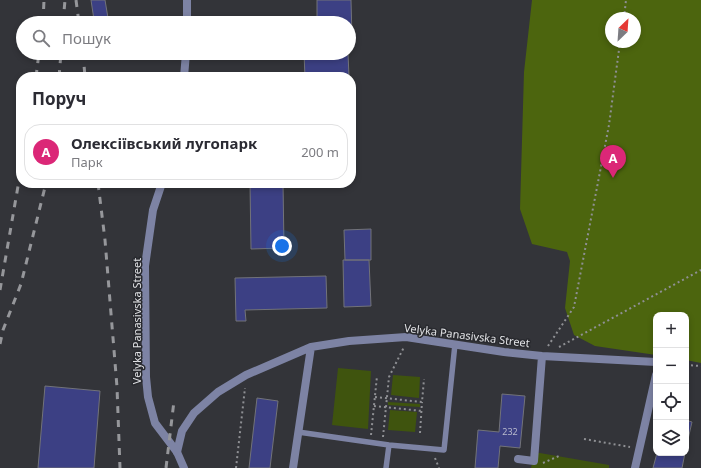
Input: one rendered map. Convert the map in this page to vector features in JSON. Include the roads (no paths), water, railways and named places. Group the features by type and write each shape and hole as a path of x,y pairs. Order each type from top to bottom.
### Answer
{"street":[{"path":"187,0 187,16"},
{"path":"184,72 185,60"},
{"name":"Velyka Panasivska Street","path":"160,188 153,210 145,266 146,377 148,396 155,423 177,452 184,468"},
{"name":"Velyka Panasivska Street","path":"177,452 182,431 194,413 218,392 246,375 311,347 348,340 408,337 504,352 542,356 653,362"},
{"path":"293,468 311,347"},
{"path":"518,459 534,461 542,356"},
{"path":"635,468 654,384"}],"lane":[{"path":"298,432 389,445 444,450 455,344"},
{"path":"386,468 389,445"}],"railway":[{"path":"43,16 44,0"},
{"path":"64,16 65,0"},
{"path":"76,0 78,16"},
{"path":"37,72 38,60"},
{"path":"59,72 60,60"},
{"path":"84,60 85,72"},
{"path":"0,290 18,188"},
{"path":"0,344 3,330 21,284 45,188"},
{"path":"99,188 105,240 117,387 120,468"},
{"path":"166,468 174,401"}],"place":[{"name":"Олексіївський лугопарк","path":"613,178"}]}
